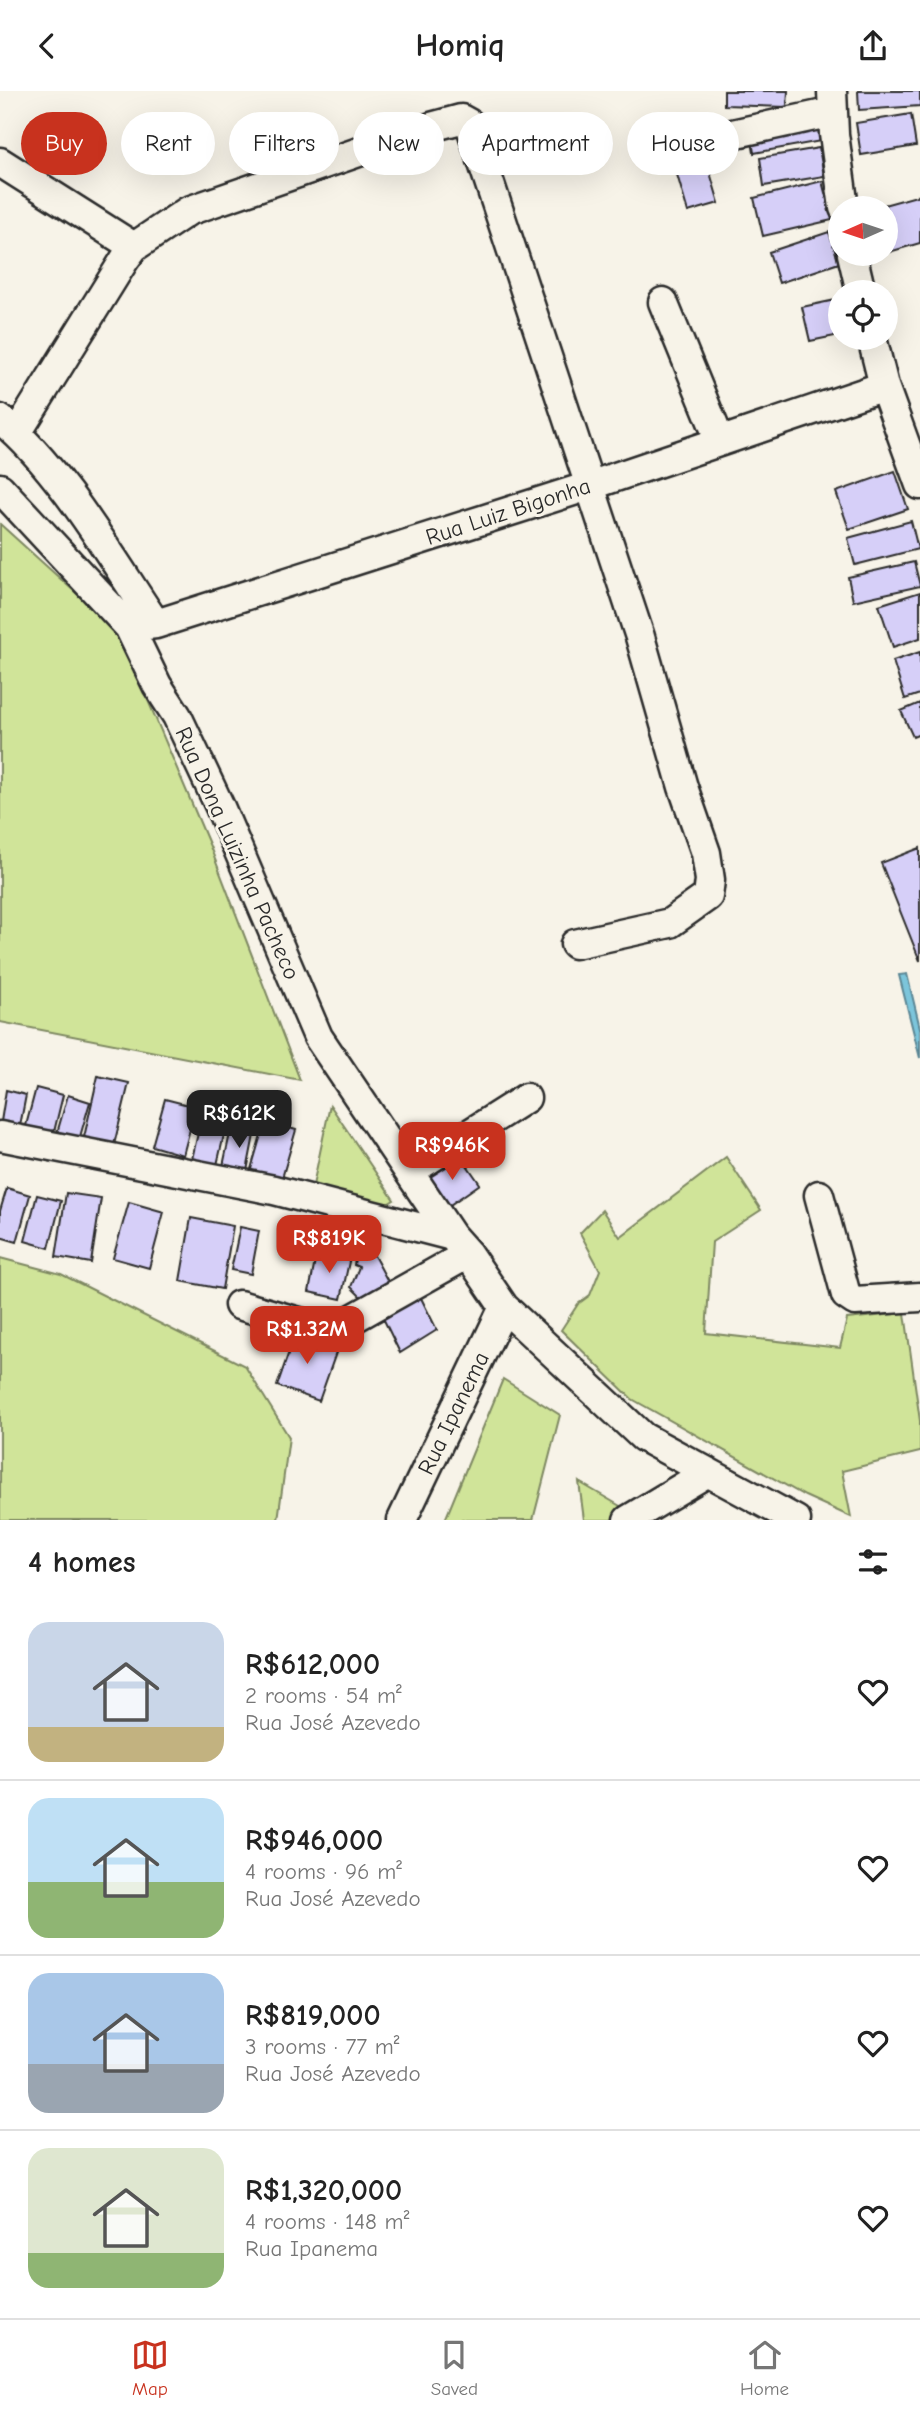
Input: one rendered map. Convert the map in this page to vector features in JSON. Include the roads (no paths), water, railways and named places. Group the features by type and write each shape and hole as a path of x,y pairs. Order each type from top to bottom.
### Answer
{"street":[{"path":"739,128 833,101 834,134 842,196"},
{"path":"143,626 66,493 8,426 135,247 188,211 430,127 461,119 470,124 640,638 683,787 706,853 710,880 708,896 670,923 575,944"},
{"path":"0,162 135,247"},
{"path":"663,302 720,442"},
{"path":"875,350 884,386 920,485"},
{"name":"Rua Luiz Bigonha","path":"143,626 589,486 884,386"},
{"name":"Rua Dona Luizinha Pacheco","path":"0,488 143,626 158,685 177,716 220,807 318,1037 505,1307 643,1437 796,1520"},
{"path":"409,1172 526,1098"},
{"path":"0,1136 274,1190 460,1245"},
{"path":"819,1195 846,1295 855,1301 920,1297"},
{"path":"239,1305 331,1331 460,1245"},
{"name":"Rua Ipanema","path":"402,1520 505,1307"},
{"path":"628,1520 708,1472"}],"water":[{"path":"907,974 920,1028 920,1058 899,975"}]}
